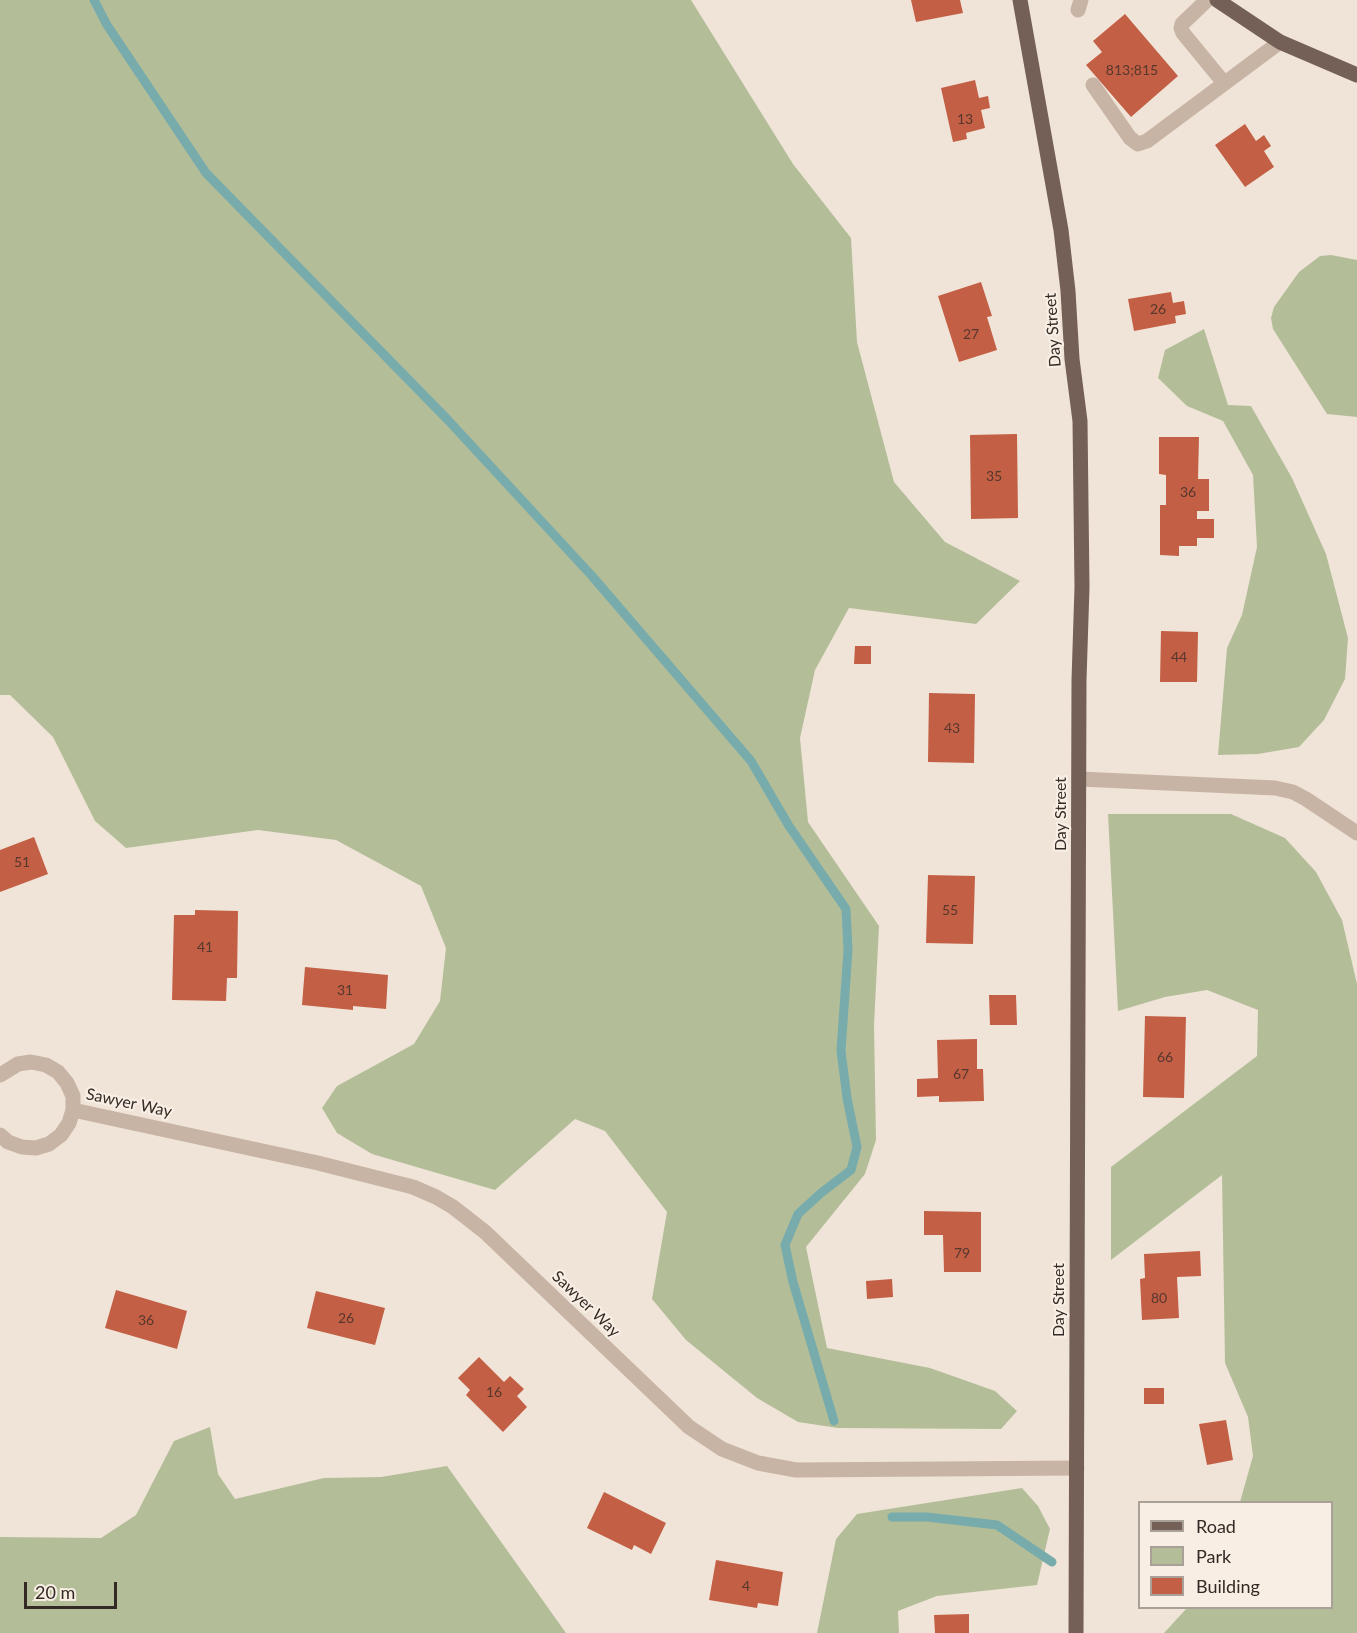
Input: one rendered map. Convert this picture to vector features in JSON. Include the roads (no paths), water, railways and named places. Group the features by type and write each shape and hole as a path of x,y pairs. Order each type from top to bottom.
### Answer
{"main road":[{"name":"Day Street","path":"1020,0 1061,230 1072,359 1080,421 1082,587 1079,680 1076,1633"},
{"path":"1217,0 1280,42 1357,75"}],"street":[{"path":"1207,0 1182,24 1181,28 1224,83"},
{"path":"1093,85 1130,138 1138,144 1147,141 1280,42"},
{"path":"1080,779 1275,789 1293,792 1306,798 1357,833"},
{"name":"Sawyer Way","path":"0,1075 18,1064 31,1062 46,1065 58,1072 67,1083 73,1096 73,1110 69,1123 61,1135 49,1144 36,1148 22,1148 8,1143 0,1136"},
{"name":"Sawyer Way","path":"73,1110 318,1163 412,1187 436,1197 485,1232 689,1427 722,1449 747,1459 777,1468 796,1470 1077,1468"}],"waterway":[{"path":"94,0 107,25 206,173 447,419 592,576 751,761 789,826 846,909 848,950 841,1051 847,1098 857,1147 851,1170 798,1214 785,1245 793,1282 834,1421"},
{"path":"892,1517 927,1517 997,1525 1052,1562"}]}
